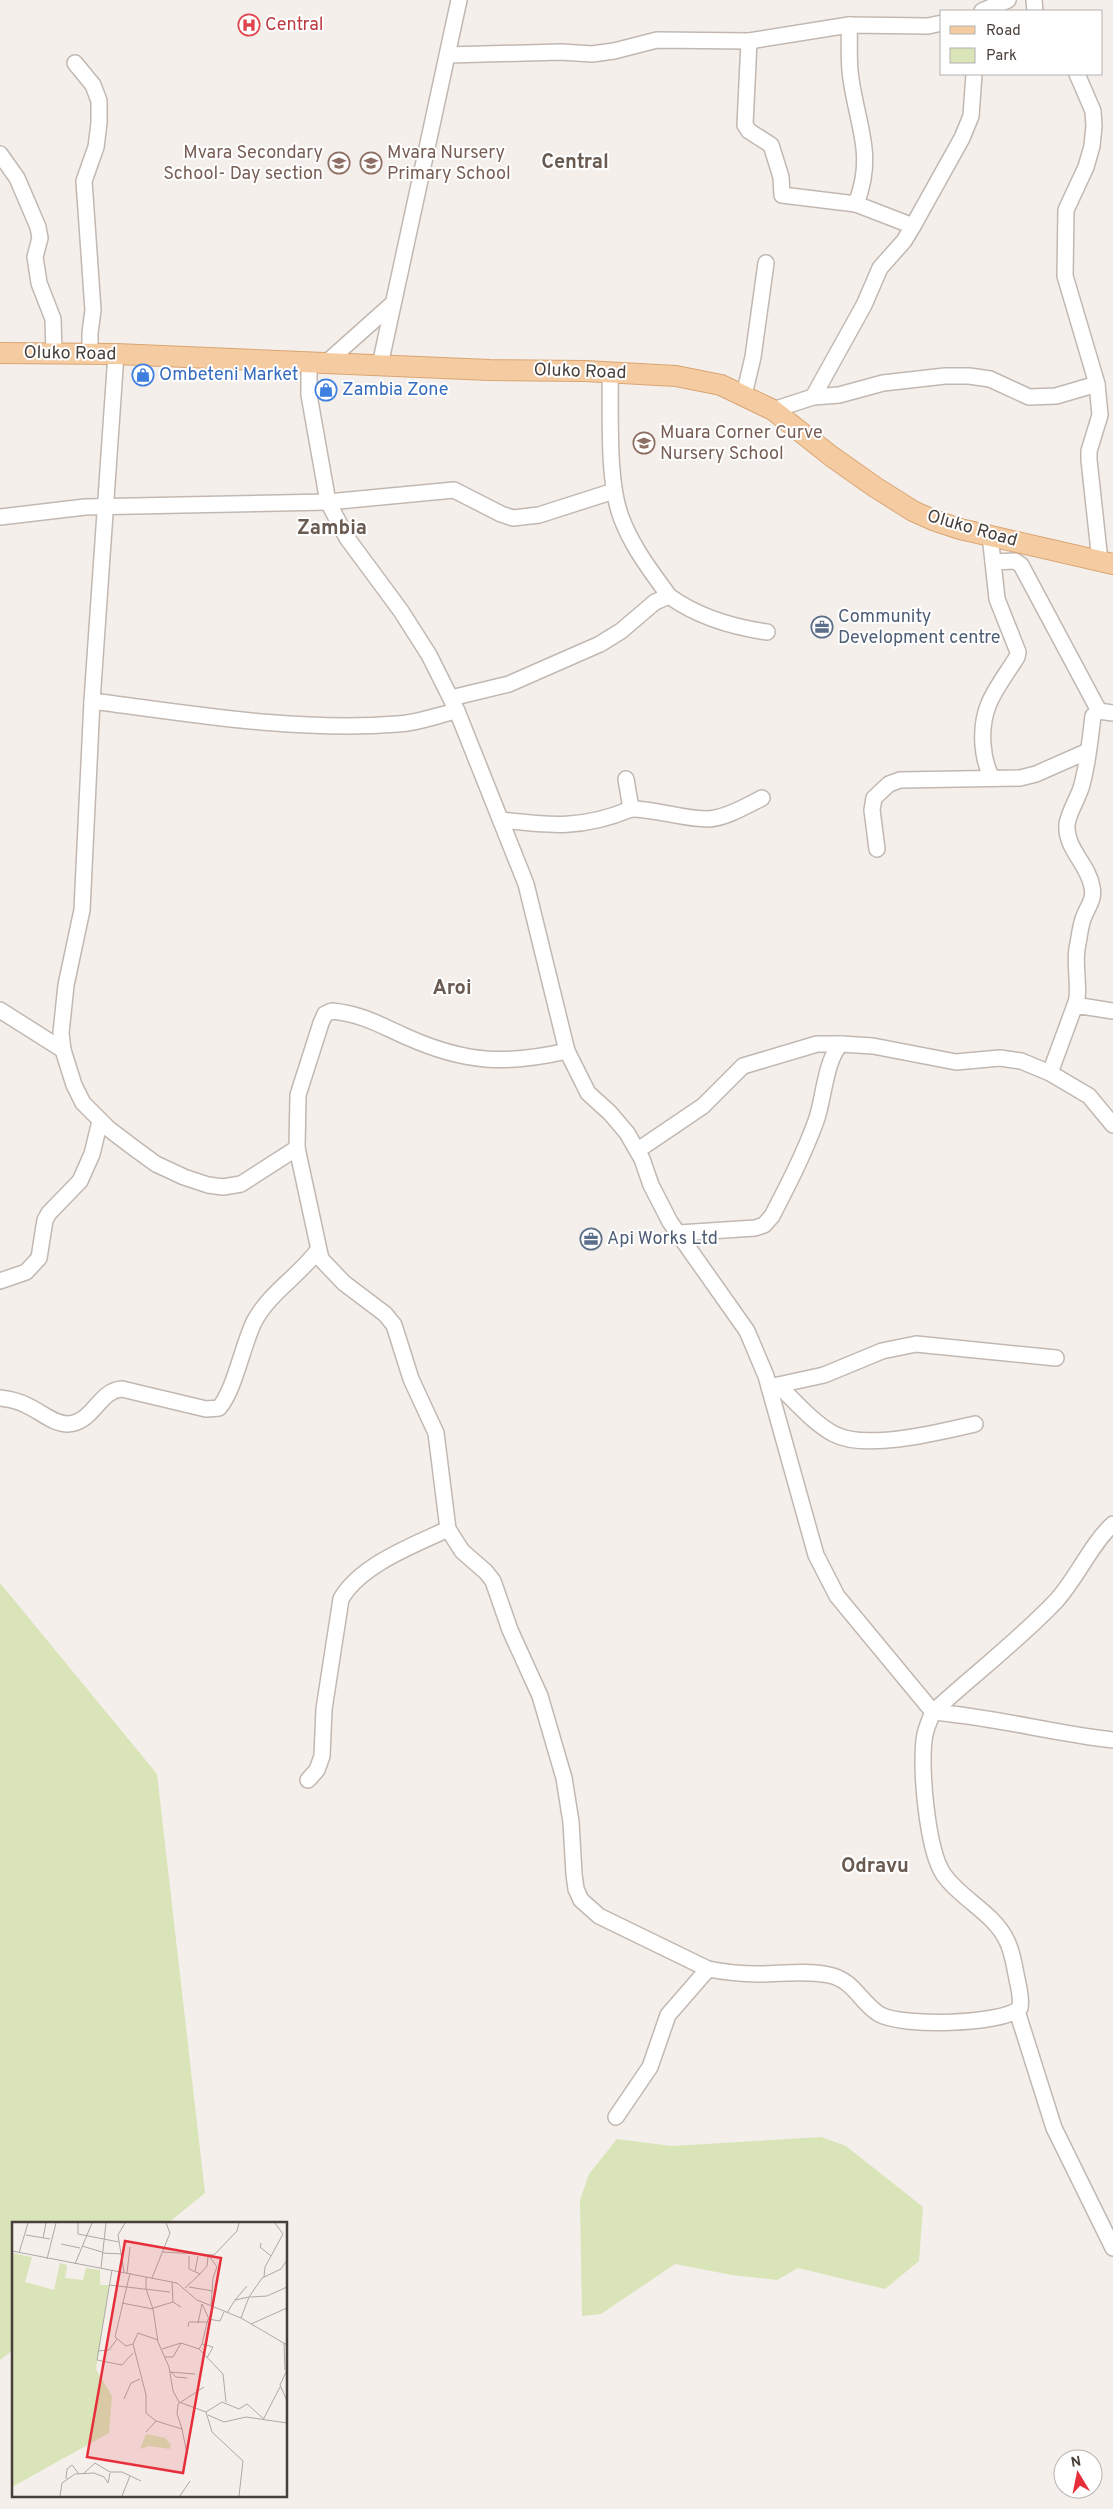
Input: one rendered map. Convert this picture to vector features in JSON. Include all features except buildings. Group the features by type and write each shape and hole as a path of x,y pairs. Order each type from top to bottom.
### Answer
{"main road":[{"name":"Oluko Road","path":"0,353 90,353 676,376 721,385 773,410 831,456 913,511 960,529 1106,562"}],"street":[{"path":"380,365 459,0"},
{"path":"990,10 1008,0"},
{"path":"448,56 561,52 592,54 614,51 657,40 749,41 849,25 920,26 940,23"},
{"path":"849,25 851,79 859,115 866,171 856,204"},
{"path":"749,41 745,124 750,131 771,145 776,155 781,177 782,195 856,204 912,226"},
{"path":"75,64 93,85 99,108 96,147 84,181 93,310 90,353"},
{"path":"813,397 864,305 880,268 904,240 962,138 972,116 974,75"},
{"path":"1077,75 1093,111 1094,126 1092,146 1086,167 1066,210 1065,276 1097,384 1100,415 1089,451 1089,460 1106,562"},
{"path":"0,154 18,178 38,227 40,238 35,257 39,283 53,320 54,352"},
{"path":"744,395 753,357 758,308 766,262"},
{"path":"392,304 318,363 307,376 328,502 348,538 401,611 429,655 454,705 526,884 567,1051 575,1072 588,1094 610,1112 638,1150 658,1200 747,1330 773,1386 792,1474 822,1570 837,1596 933,1712 973,1715 1060,1733 1113,1740"},
{"path":"116,354 92,701 82,910 66,986 61,1033 63,1050 74,1085 83,1103 100,1121 156,1164 184,1177 208,1185 241,1184 297,1148"},
{"path":"610,372 614,491 621,517 635,547 669,596 713,619 733,626 767,632"},
{"path":"773,410 813,397 839,395 883,383 945,376 969,376 990,379 1030,396 1056,396 1097,384"},
{"path":"0,517 104,507 328,502 454,490 501,514 513,518 539,515 614,491"},
{"path":"990,536 997,599 1018,652 1017,657 988,702 984,714 984,760 992,778"},
{"path":"992,562 1015,561 1021,565 1106,712 1093,716 1081,789 1067,822 1067,835 1071,848 1089,878 1093,898 1083,918 1077,950 1075,966 1079,995 1050,1073"},
{"path":"92,701 272,723 398,724 424,720 454,705 509,684 600,644 621,631 656,602 669,596"},
{"path":"878,849 872,810 874,798 889,784 900,780 1020,778 1036,774 1088,751"},
{"path":"626,779 631,809"},
{"path":"501,820 565,825 591,823 631,809 650,809 709,819 738,810 762,798"},
{"path":"1074,1005 1113,1011"},
{"path":"0,1010 63,1050"},
{"path":"567,1051 514,1061 494,1061 432,1046 385,1025 332,1012 326,1014 321,1023 298,1095 297,1148 318,1250 325,1266 385,1314 394,1325 411,1379 436,1433 448,1529 462,1551 486,1572 493,1581 510,1630 540,1696 564,1778 572,1822 576,1888 581,1900 599,1916 708,1969 757,1974 792,1972 830,1975 851,1985 879,2014 895,2020 960,2022 1020,2008 1021,2001 1007,1940 992,1920 960,1894 945,1877 935,1854 928,1824 924,1760 925,1734 933,1712 1056,1601 1074,1579 1104,1532 1113,1524"},
{"path":"638,1150 703,1106 719,1093 743,1066 817,1044 873,1046 956,1062 1000,1058 1020,1061 1050,1073 1089,1096 1113,1125"},
{"path":"679,1233 755,1228 764,1225 772,1216 815,1123 831,1062 835,1050 841,1044"},
{"path":"0,1281 26,1272 33,1267 39,1258 45,1220 49,1213 80,1181 92,1154 100,1121"},
{"path":"0,1398 25,1404 54,1420 70,1424 85,1418 115,1389 122,1389 200,1408 219,1408 227,1395 255,1322 274,1295 300,1272 318,1250"},
{"path":"773,1386 824,1375 882,1351 902,1345 916,1344 1056,1358"},
{"path":"773,1386 824,1427 843,1437 881,1440 906,1438 975,1424"},
{"path":"308,1780 317,1770 322,1756 324,1709 330,1660 342,1599 348,1588 356,1579 403,1550 448,1529"},
{"path":"616,2117 650,2067 668,2014 708,1969"},
{"path":"1017,2010 1054,2128 1113,2248"}],"green space":[{"path":"0,1583 157,1774 205,2193 169,2222 12,2222 12,2351 0,2360"},
{"path":"821,2137 846,2146 923,2207 919,2261 885,2289 798,2268 777,2280 732,2275 675,2264 601,2314 582,2316 580,2200 589,2174 617,2139 672,2146"}],"place":[{"name":"Central","path":"249,25"},
{"name":"Mvara Secondary School- Day section","path":"339,163"},
{"name":"Mvara Nursery Primary School","path":"371,163"},
{"name":"Ombeteni Market","path":"143,375"},
{"name":"Zambia Zone","path":"326,390"},
{"name":"Muara Corner Curve Nursery School","path":"644,443"},
{"name":"Community Development centre","path":"822,627"},
{"name":"Api Works Ltd","path":"591,1239"}],"district":[{"name":"Central","path":"575,163"},
{"name":"Zambia","path":"332,529"},
{"name":"Aroi","path":"452,989"},
{"name":"Odravu","path":"875,1867"}]}
